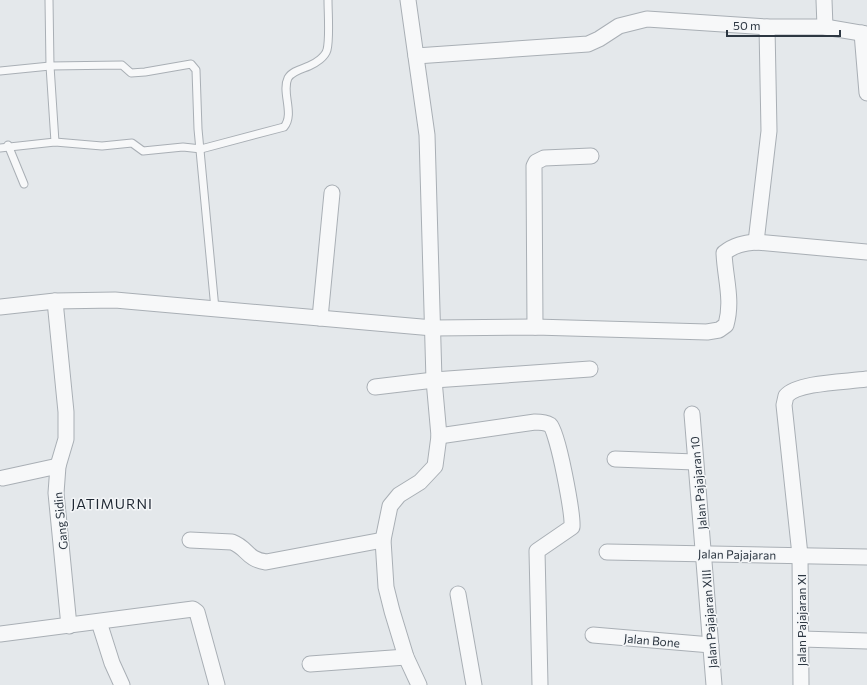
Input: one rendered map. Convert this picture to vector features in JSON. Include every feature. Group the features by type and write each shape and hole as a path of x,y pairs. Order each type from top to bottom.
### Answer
{"street":[{"path":"408,0 427,135 434,380 439,436 435,466 430,474 399,495 390,506 383,540 386,587 406,657 419,685"},
{"path":"824,0 825,27"},
{"path":"416,56 588,44 599,39 618,26 647,19 768,28 825,27 864,33 867,93"},
{"path":"756,242 769,131 768,28"},
{"path":"535,327 534,166 536,162 544,158 591,156"},
{"path":"320,318 332,193"},
{"path":"0,307 55,302 115,300 433,328 535,327 707,332 719,330 726,325 730,312 724,253 731,248 741,244 756,242 867,252"},
{"name":"Gang Sidin","path":"55,302 66,412 66,439 58,466 56,494 69,626"},
{"path":"374,387 434,380 590,368"},
{"name":"Jalan Pajajaran XI","path":"801,685 802,639 800,555 784,405 786,396 794,390 867,379"},
{"name":"Jalan Pajajaran 10","path":"692,414 704,553"},
{"path":"439,436 535,422 544,423 553,429 565,476 573,519 572,527 537,551 540,685"},
{"path":"615,458 695,462"},
{"path":"3,478 58,466"},
{"path":"190,540 232,542 238,544 255,560 266,562 383,540"},
{"name":"Jalan Pajajaran","path":"607,552 867,557"},
{"name":"Jalan Pajajaran XIII","path":"704,553 714,685"},
{"path":"458,594 474,685"},
{"path":"0,634 193,609 197,612 217,685"},
{"path":"99,622 112,664 122,685"},
{"name":"Jalan Bone","path":"594,635 711,645"},
{"path":"802,639 867,641"},
{"path":"310,664 406,657"}],"lane":[{"path":"49,0 50,66 55,142"},
{"path":"0,148 55,142 102,146 132,143 143,151 183,147 200,149 280,128 286,125 288,121 286,85 288,78 294,73 317,61 327,50 328,0"},
{"path":"0,71 50,66 122,65 131,73 146,72 190,64 196,70 200,149 215,309"},
{"path":"8,146 24,184"}],"district":[{"name":"JATIMURNI","path":"112,503"}]}
